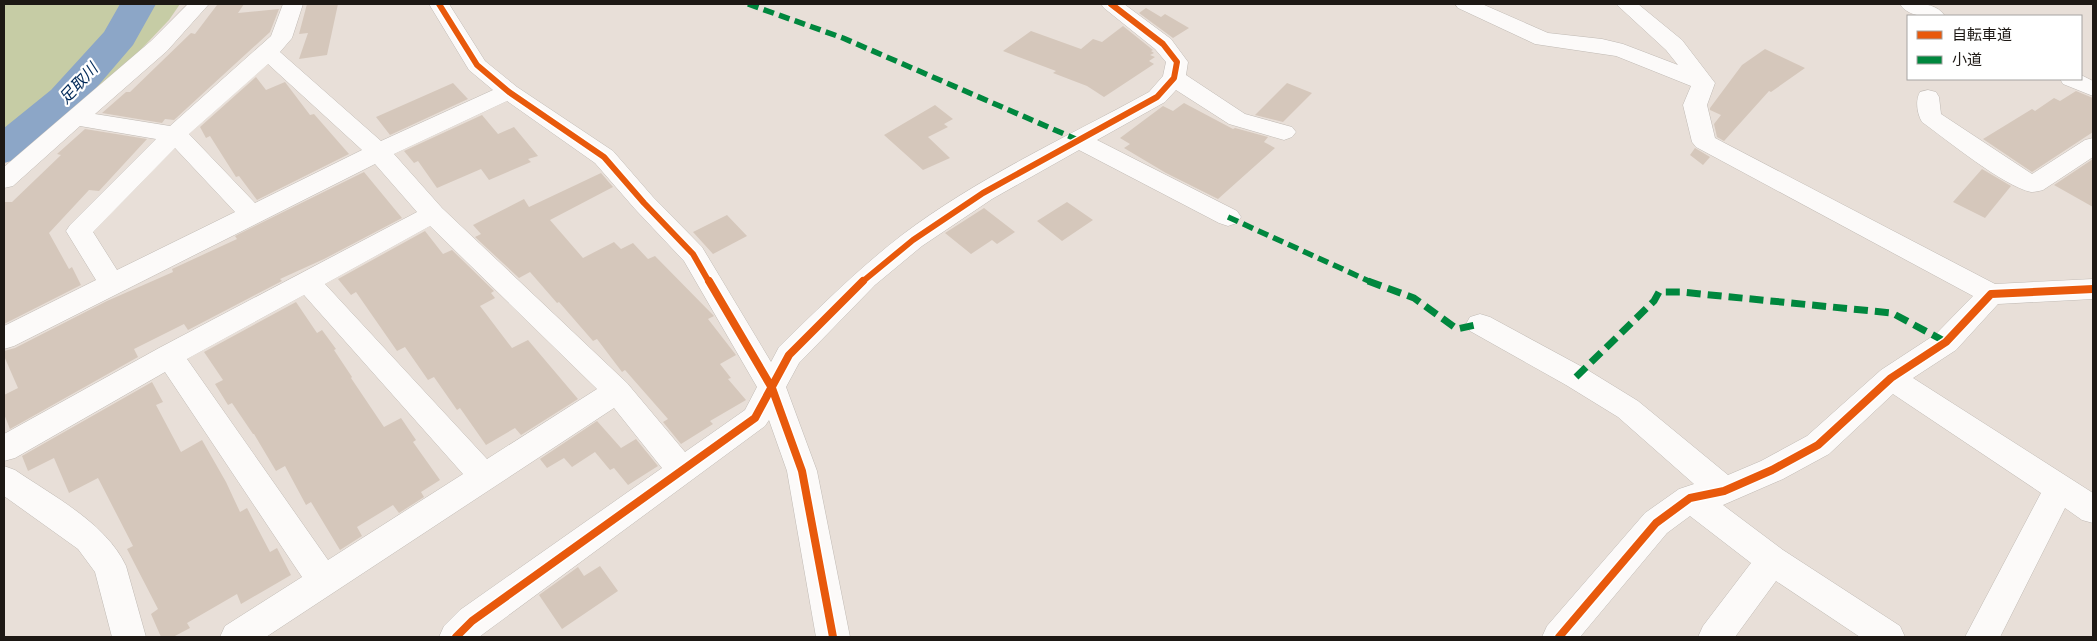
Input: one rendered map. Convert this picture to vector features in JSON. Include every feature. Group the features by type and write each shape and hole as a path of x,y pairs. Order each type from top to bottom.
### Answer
{"street":[{"path":"4,180 159,46 198,4"},
{"path":"112,284 79,231 175,134 268,52 281,38 293,4"},
{"path":"439,4 477,64 509,92 604,156 644,203 692,254 772,388 802,471 833,637"},
{"path":"456,637 472,621 755,418 790,355 866,278 913,240 983,193 1157,97 1174,78 1177,62 1163,44 1111,4"},
{"path":"1465,4 1544,39 1602,46 1624,51 1704,83"},
{"path":"1626,4 1674,45 1704,83"},
{"path":"1910,4 1932,15"},
{"path":"268,52 378,152 433,214 617,391 682,470"},
{"path":"1174,78 1237,119 1284,132"},
{"path":"2072,80 2093,89"},
{"path":"1704,83 1695,105 1704,142 1991,294 2088,291"},
{"path":"4,338 378,152 509,92"},
{"path":"1928,97 1930,117 2016,176 2034,184 2093,146"},
{"path":"75,118 175,134 251,214"},
{"path":"1078,140 1228,218"},
{"path":"4,450 169,356 433,214"},
{"path":"307,282 484,476"},
{"path":"1559,637 1656,523 1690,498 1724,491 1772,470 1818,445 1892,378 1946,342 1991,294"},
{"path":"1480,324 1576,377 1628,409 1724,491"},
{"path":"169,356 323,580"},
{"path":"1892,378 2093,510"},
{"path":"237,637 617,391"},
{"path":"4,479 89,539 110,566 129,637"},
{"path":"1982,637 2060,487"},
{"path":"1690,498 1772,560 1888,637"},
{"path":"1715,637 1772,560"}],"green space":[{"path":"4,4 180,4 169,20 128,63 47,134 4,162"}],"building":[{"path":"244,4 238,13 279,9 270,32 174,120 165,119 162,123 102,113 126,92 130,92 191,33 195,34 217,5"},
{"path":"307,4 338,4 327,55 299,59 308,33 299,34"},
{"path":"1146,8 1161,17 1165,14 1189,28 1173,38 1139,13"},
{"path":"1123,26 1153,50 1151,51 1154,53 1150,55 1155,57 1149,61 1154,64 1104,97 1087,86 1053,73 1056,71 1003,51 1031,31 1081,49 1093,39 1102,42"},
{"path":"1765,49 1805,68 1771,92 1769,91 1724,141 1717,137 1714,124 1721,115 1710,110 1710,108 1742,65"},
{"path":"256,77 266,90 285,82 310,115 314,114 349,154 257,200 239,176 236,177 210,136 206,138 200,127"},
{"path":"453,83 468,99 390,135 376,117"},
{"path":"1287,83 1312,93 1283,122 1255,115"},
{"path":"2076,91 2093,98 2093,132 2032,172 1983,139 2032,109 2035,111 2054,98 2060,101"},
{"path":"1184,103 1233,129 1268,137 1264,142 1275,148 1218,199 1166,173 1124,148 1130,144 1120,138 1163,106 1173,111"},
{"path":"935,105 953,119 944,124 948,127 928,137 950,158 923,170 884,135"},
{"path":"482,115 498,134 514,127 538,156 528,159 531,162 489,180 481,169 437,188 418,161 414,163 404,151"},
{"path":"85,129 147,139 99,191 89,190 49,233 69,269 72,267 81,285 4,324 4,202 12,202 61,155 57,154"},
{"path":"1695,148 1710,157 1703,165 1690,155"},
{"path":"2093,159 2093,207 2054,185"},
{"path":"1982,169 2011,186 1985,218 1953,202"},
{"path":"364,172 402,218 324,259 280,279 282,281 188,330 184,324 134,349 138,357 10,429 4,414 4,395 18,388 4,356 4,351 15,348 107,301 173,272 172,269 237,239 235,236"},
{"path":"601,173 613,187 550,220 583,258 614,242 621,249 633,243 648,259 655,256 714,316 708,319 736,355 720,364 731,378 728,379 746,400 710,421 713,424 681,444 663,422 668,419 625,370 622,372 597,339 593,341 530,272 519,278 475,237 481,234 473,225 524,199 529,207"},
{"path":"1067,202 1093,220 1062,241 1037,221"},
{"path":"984,208 1015,232 997,244 992,240 971,254 945,233"},
{"path":"727,215 747,236 713,254 693,232"},
{"path":"425,231 443,254 452,250 494,291 491,293 495,298 480,306 512,348 528,340 578,399 521,435 515,428 486,445 460,408 457,410 434,377 428,380 405,347 397,351 356,292 351,295 338,279"},
{"path":"296,302 317,333 322,330 336,349 334,350 351,378 384,427 401,418 416,440 413,442 440,480 421,492 424,497 399,513 393,505 357,527 362,536 340,550 311,502 306,505 285,466 276,471 254,434 232,403 228,405 215,384 223,380 204,352"},
{"path":"152,382 163,402 156,405 181,452 202,440 226,482 240,512 247,508 270,552 277,548 291,575 241,604 237,594 187,623 190,628 173,637 161,637 151,614 158,609 127,549 133,546 98,478 69,493 54,458 28,471 22,456"},
{"path":"597,421 621,448 636,439 658,466 628,485 614,468 610,470 595,452 572,467 564,458 547,468 540,459"},
{"path":"600,566 618,591 562,629 539,595 578,567 584,576"}],"waterway":[{"name":"足取川","path":"4,149 65,99 120,37 138,4"}],"marked path":[{"path":"748,4 843,38 1078,140"},
{"path":"1228,217 1356,276 1414,298 1457,329 1480,324"},
{"path":"1576,377 1654,301 1659,292 1681,292 1892,313 1946,342"}],"cycle path":[{"path":"439,4 477,65 509,92 604,157 644,203 693,254 772,388 802,471 833,637"},
{"path":"456,637 472,621 755,418 789,355 866,278 913,240 983,193 1157,97 1174,78 1177,62 1163,44 1111,4"},
{"path":"1559,637 1656,523 1690,498 1724,491 1772,470 1818,445 1891,378 1946,342 1991,294 2093,289"}]}
